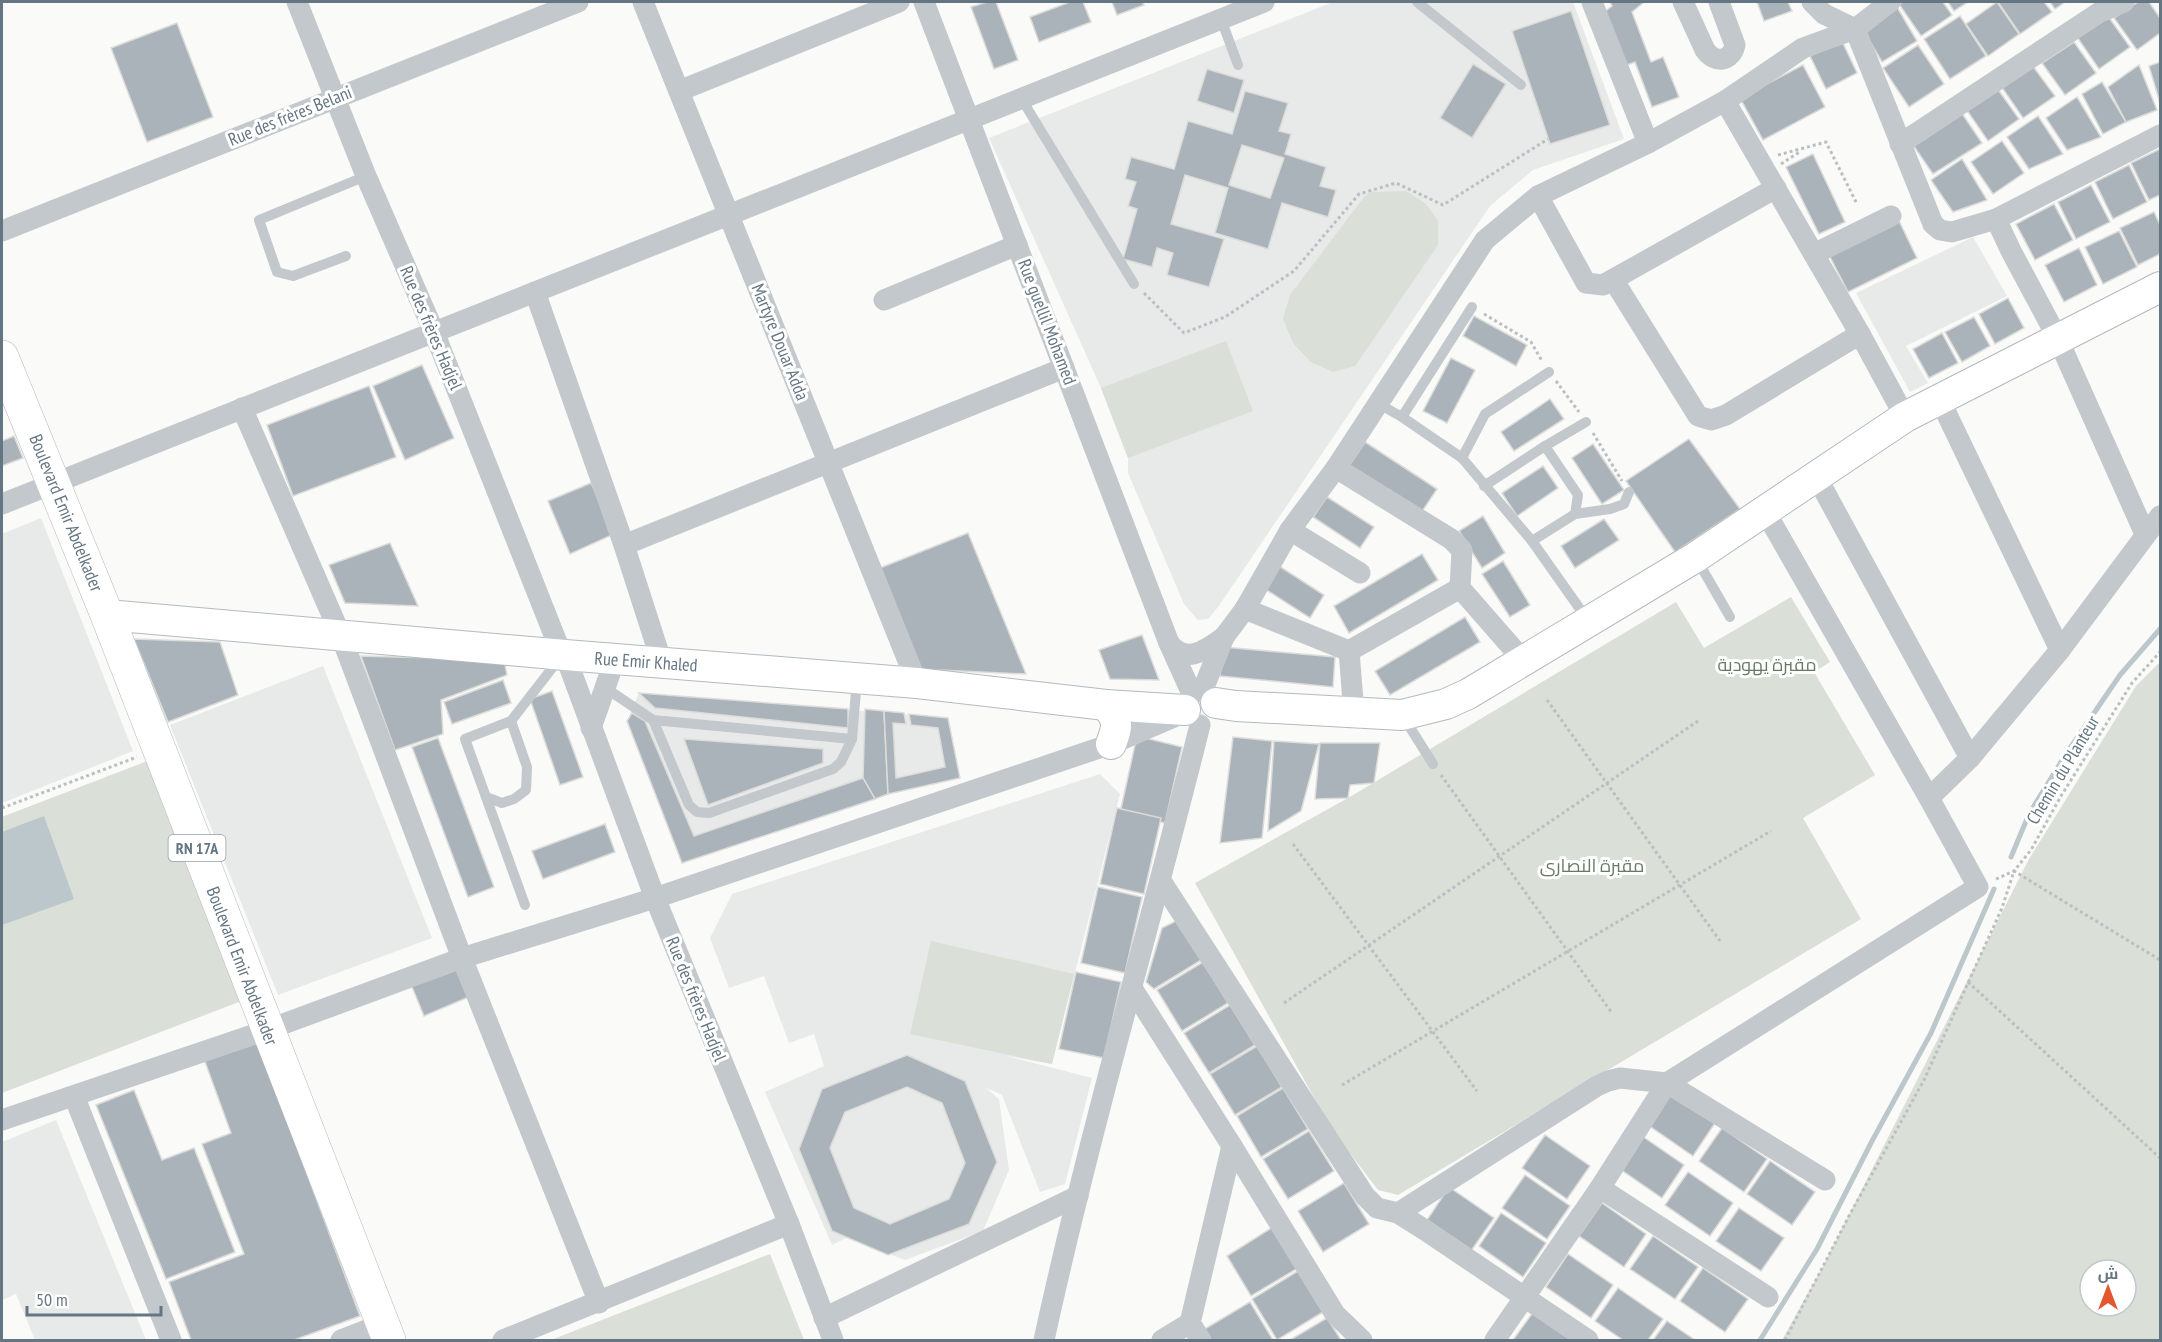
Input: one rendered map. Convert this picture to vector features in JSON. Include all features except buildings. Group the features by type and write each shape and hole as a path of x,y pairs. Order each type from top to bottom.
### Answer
{"main road":[{"name":"Boulevard Emir Abdelkader","path":"2,357 107,615 386,1332"}],"street":[{"name":"Rue des frères Hadjel","path":"297,2 334,98 434,332 564,655 655,898 789,1224 832,1341"},
{"name":"Rue des frères Belani","path":"2,231 578,2"},
{"name":"Martyre Douar Adda","path":"644,2 917,682"},
{"path":"680,91 899,2"},
{"name":"Rue guellil Mohamed","path":"924,2 1169,643 1197,706"},
{"path":"2,504 1221,19 1241,6 1264,2"},
{"path":"1592,2 1648,143"},
{"path":"1683,2 1705,50 1715,60 1722,60 1729,58 1734,52 1735,45 1719,2"},
{"path":"1812,2 1824,14 1855,29 1933,224 1940,230 1952,232 1996,219 2160,135"},
{"path":"1044,1341 1068,1227 1161,881 1197,706 1224,637 1245,609 1290,530 1336,468 1485,240 1538,196 1648,143 1725,101 1803,48 1855,29 1890,2"},
{"path":"1900,144 2100,12 2124,2"},
{"path":"1725,101 1860,334 1905,417"},
{"path":"1538,196 1586,283 1604,285 1696,231 1767,173"},
{"path":"1814,254 1891,216"},
{"path":"1996,219 2058,339 2145,534"},
{"path":"884,300 1017,245"},
{"path":"1614,280 1698,416 1711,420 1726,415 1860,334"},
{"name":"Rue Emir Khaled","path":"107,615 564,655 917,682 1106,705 1236,706 1402,715 1446,704 1468,694 1696,557 1905,417 2160,287"},
{"path":"535,292 624,545 662,663"},
{"path":"624,545 1064,368"},
{"path":"1940,400 2060,650"},
{"path":"242,408 341,636 462,958 598,1303"},
{"path":"1336,468 1451,539 1462,550 1460,588 1523,660"},
{"path":"1816,476 1970,758"},
{"path":"1495,1341 1600,1188 1667,1083 1978,887 1765,511"},
{"path":"1929,798 1970,758 2060,650 2160,516"},
{"path":"1290,530 1360,573"},
{"path":"1349,651 1460,588"},
{"path":"1245,609 1349,651"},
{"path":"1169,643 1173,648 1191,655 1201,653 1224,637"},
{"path":"1349,651 1354,714"},
{"path":"591,728 615,659"},
{"path":"1106,705 1116,717 1117,729 1111,744"},
{"path":"2,1120 267,1030 462,958 655,898 1111,744 1197,706"},
{"path":"1161,881 1365,1196 1377,1208 1398,1213 1526,1297 1588,1341"},
{"path":"1132,988 1335,1314 1362,1341"},
{"path":"1398,1213 1608,1081 1620,1078 1667,1083 1825,1179"},
{"path":"74,1096 171,1341"},
{"path":"1162,1341 1196,1332 1232,1146"},
{"path":"1600,1188 1767,1297"},
{"path":"824,1318 1078,1196"},
{"path":"503,1341 789,1224"},
{"path":"340,1341 386,1332"}],"lane":[{"path":"1417,2 1521,85"},
{"path":"1221,19 1238,65"},
{"path":"1021,98 1134,284"},
{"path":"346,256 293,276 277,272 259,220 366,176"},
{"path":"1402,417 1472,307"},
{"path":"1462,458 1485,414 1550,372"},
{"path":"1377,403 1402,417 1462,458 1532,541 1589,622"},
{"path":"1484,486 1586,422"},
{"path":"1545,446 1578,495 1575,514"},
{"path":"1532,541 1575,514 1610,509 1624,504 1629,492"},
{"path":"1696,557 1730,617"},
{"path":"525,905 465,739 511,721 564,655"},
{"path":"653,720 689,806 696,812 709,813 833,769 841,762 852,738 857,678"},
{"path":"604,687 653,720 852,738"},
{"path":"1402,715 1432,764"},
{"path":"486,797 502,803 514,799 526,790 527,767 511,721"}],"path":[{"path":"1134,284 1184,333 1225,317 1294,271 1359,194 1396,183 1443,205 1548,139"},
{"path":"1767,173 1804,149 1826,142 1857,204"},
{"path":"1767,173 1804,149"},
{"path":"1472,307 1531,342 1586,422 1629,492"},
{"name":"Chemin du Planteur","path":"1978,887 2014,871 2031,849 2132,682 2160,652"},
{"path":"1547,700 1720,941"},
{"path":"1284,1003 1698,721"},
{"path":"2,808 158,749"},
{"path":"1432,764 1612,1013"},
{"path":"1342,1085 1771,831"},
{"path":"1293,844 1477,1091"},
{"path":"1785,1341 1849,1216 1924,1080 2002,908 2014,871 2160,960"},
{"path":"1968,982 2160,1158"}],"shaded area":[{"path":"1333,2 1573,2 1624,139 1533,170 1490,206 1218,607 1208,619 1198,620 1184,604 1128,473 1128,458 1101,388 989,138"},
{"path":"1973,237 2007,296 1906,346 1928,383 1910,392 1856,293"},
{"path":"41,518 133,751 2,803 2,534"},
{"path":"323,666 432,938 278,995 170,725"},
{"path":"639,693 948,718 960,778 888,794 682,863 627,721"},
{"path":"1100,774 1120,794 1052,1064 1006,1056 1092,1078 1065,1184 1040,1192 1002,1095 986,1088 999,1099 1009,1170 983,1231 905,1260 846,1238 832,1245 765,1092 824,1066 814,1034 789,1043 764,976 729,988 710,938 732,894"},
{"path":"44,816 74,899 2,925 2,832"},
{"path":"56,1120 146,1340 35,1340 16,1294 2,1300 2,1142"}],"green space":[{"path":"1406,191 1425,203 1438,221 1438,245 1355,366 1333,372 1311,362 1293,343 1283,319 1290,295 1364,197 1371,192"},
{"path":"1226,341 1253,411 1128,458 1101,388"},
{"name":"مقبرة النصارى","path":"1791,597 1830,662 1814,672 1875,775 1803,818 1861,919 1398,1195 1378,1190 1332,1130 1195,883 1348,798 1676,602 1704,648"},
{"path":"2160,662 2160,1340 1782,1340 1823,1266 2029,859 2136,686"},
{"path":"150,760 244,1000 2,1093 2,817"},
{"path":"931,941 1074,974 1052,1064 910,1034"},
{"path":"770,1254 804,1340 551,1340"}],"waterway":[{"path":"2011,857 2029,814 2066,754 2120,675 2160,629"},
{"path":"1760,1340 1817,1249 1931,1033 1994,889"}],"park label":[{"name":"مقبرة يهودية","path":"1767,665"}]}
